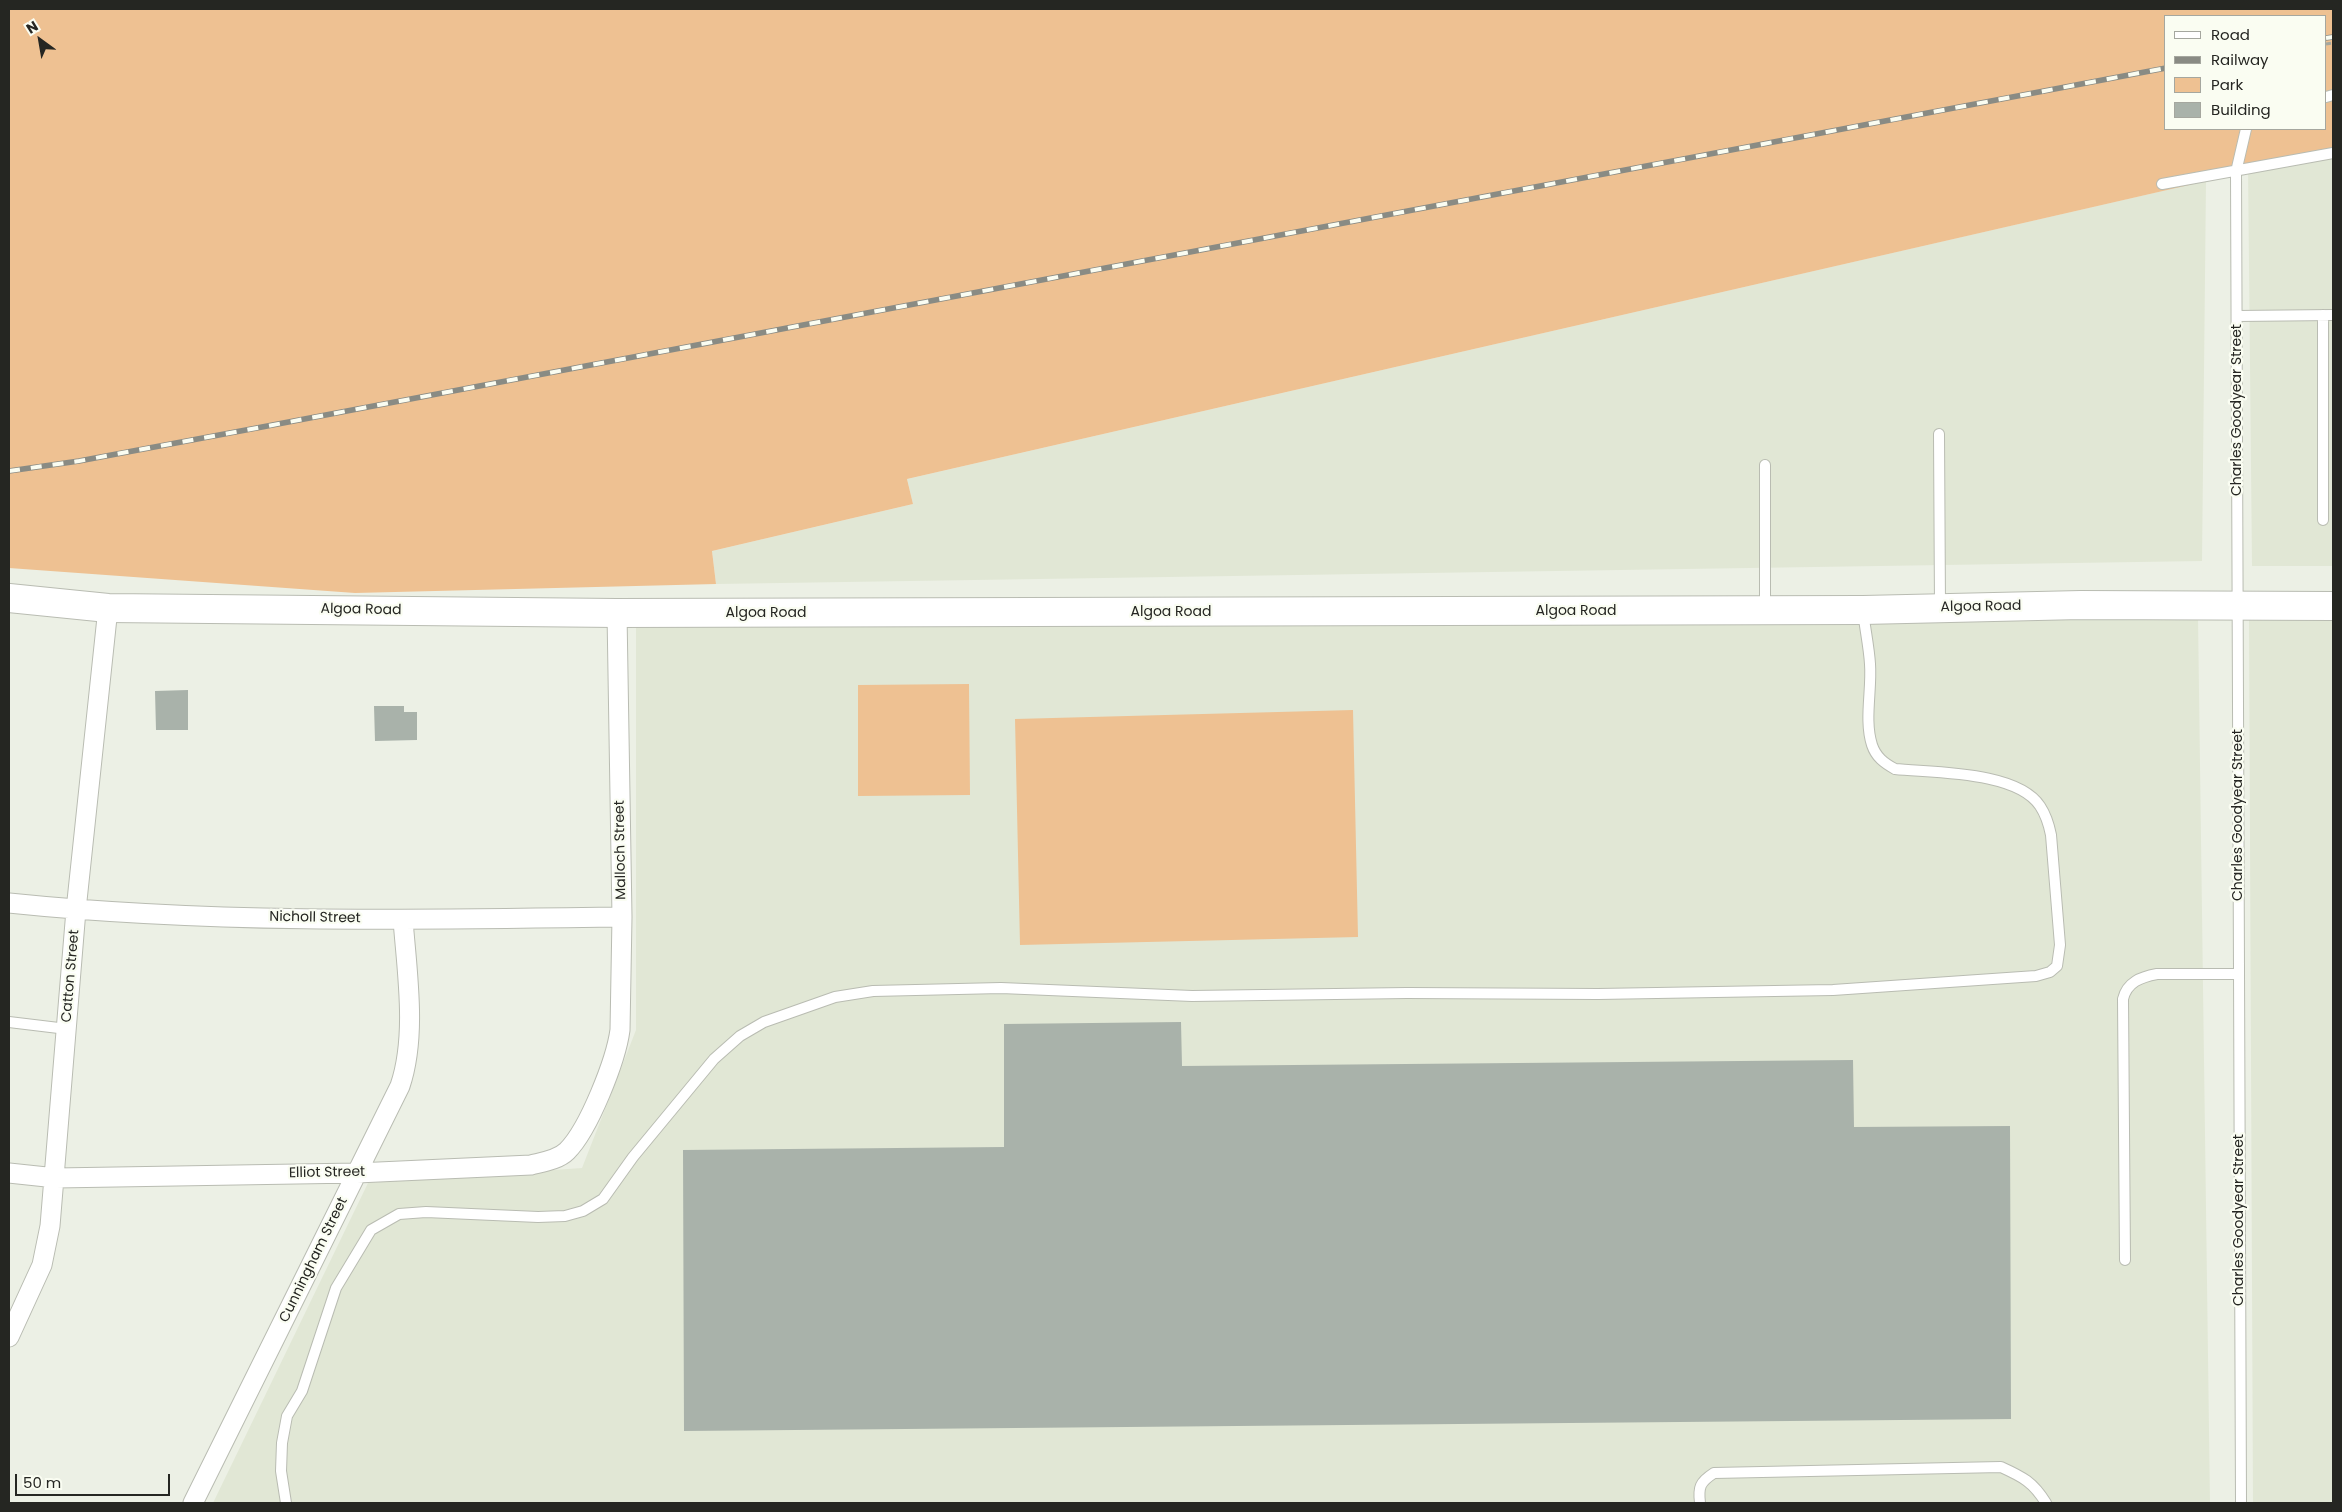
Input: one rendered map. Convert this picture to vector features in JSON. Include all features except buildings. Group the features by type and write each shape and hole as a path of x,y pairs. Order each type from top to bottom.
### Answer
{"street":[{"name":"Algoa Road","path":"9,598 108,608 617,613 1863,610 2081,605 2333,606"},
{"name":"Catton Street","path":"9,1338 47,1249 56,1178 76,910 108,608"},
{"name":"Malloch Street","path":"603,1084 618,1044 622,1002 617,613"},
{"name":"Nicholl Street","path":"9,903 141,914 403,920 622,917"},
{"name":"Cunningham Street","path":"193,1503 400,1086 407,1061 409,991 403,920"},
{"name":"Elliot Street","path":"9,1174 56,1178 357,1173 531,1165 553,1159 566,1152 577,1138 603,1084"}],"lane":[{"name":"Charles Goodyear Street","path":"2241,1503 2236,172 2246,130"},
{"path":"2162,184 2333,153"},
{"path":"2237,316 2328,315 2323,520"},
{"path":"1939,434 1940,608"},
{"path":"1765,465 1765,610"},
{"path":"286,1503 281,1471 287,1416 302,1391 336,1288 371,1230 399,1214 426,1212 538,1217 565,1216 583,1211 603,1199 633,1157 714,1059 740,1036 764,1022 835,997 873,991 1001,988 1192,996 1407,993 1598,994 1833,990 2036,976 2050,972 2057,966 2060,945 2051,835 2047,818 2040,805 2031,797 2007,783 1972,776 1895,769 1885,764 1877,755 1872,744 1870,726 1870,665 1863,610"},
{"path":"2125,1260 2123,1008 2125,990 2144,976 2157,974 2238,974"},
{"path":"9,1022 67,1029"},
{"path":"1700,1503 1698,1488 1702,1481 1714,1473 2001,1467 2024,1477 2037,1488 2046,1503"}],"shaded area":[{"path":"2333,148 2333,566 2252,566 2248,164"},
{"path":"2206,181 2202,561 716,584 712,551 913,504 907,479"},
{"path":"2198,617 2210,1503 213,1503 368,1183 582,1168 636,1030 636,621"},
{"path":"2249,619 2333,620 2333,1503 2253,1503"}],"green space":[{"path":"9,9 2333,9 2333,152 907,479 913,504 712,551 716,584 355,593 9,568"},
{"path":"969,684 970,795 858,796 858,685"},
{"path":"1353,710 1358,937 1020,945 1015,719"}],"railway":[{"path":"2327,38 2333,37"},
{"path":"9,471 79,461 262,427 2164,68"}]}
